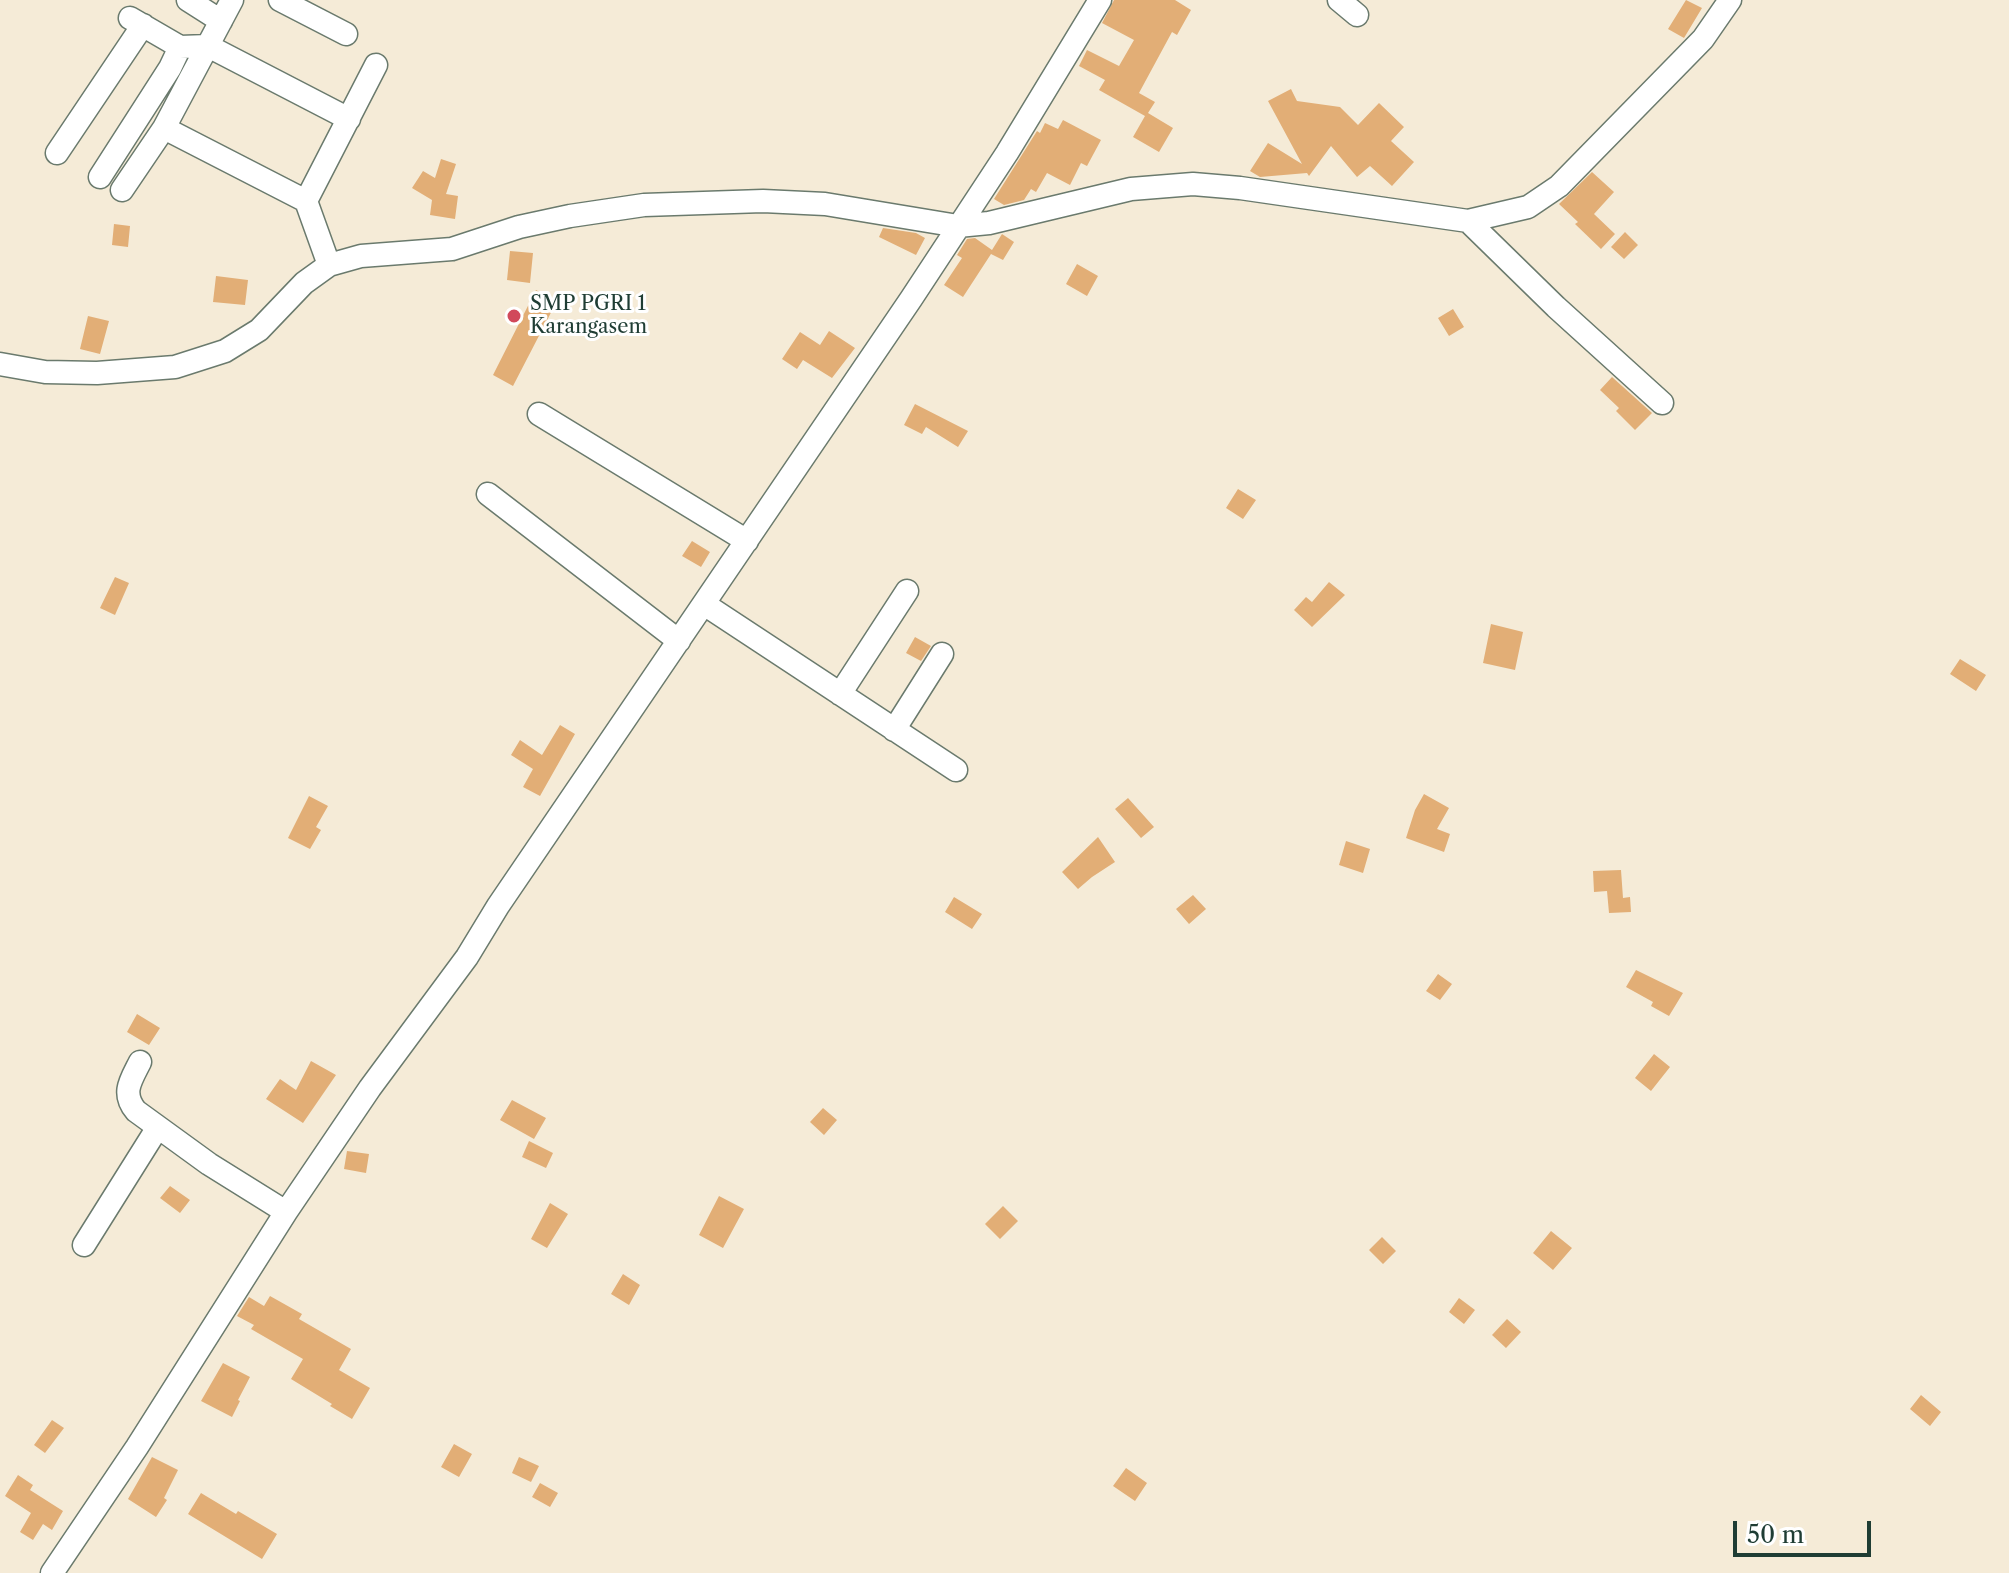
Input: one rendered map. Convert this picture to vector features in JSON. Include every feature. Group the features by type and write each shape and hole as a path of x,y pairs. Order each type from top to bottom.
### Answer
{"street":[{"path":"188,0 221,21"},
{"path":"122,190 164,128 232,0"},
{"path":"280,0 346,34"},
{"path":"52,1573 145,1435 286,1212 370,1088 467,957 498,906 1007,153 1100,0"},
{"path":"1339,0 1357,15"},
{"path":"0,364 45,372 97,373 175,367 225,351 259,330 304,283 329,265 361,256 452,249 532,224 644,205 763,201 825,204 958,226 989,223 1131,189 1193,184 1468,221 1528,207 1559,186 1703,39 1730,0"},
{"path":"57,153 137,21 180,47 208,46 349,119"},
{"path":"100,177 170,68 180,47"},
{"path":"306,201 376,65"},
{"path":"164,128 306,201 329,265"},
{"path":"1468,221 1556,307 1662,403"},
{"path":"539,414 747,541"},
{"path":"488,494 679,641"},
{"path":"840,694 907,591"},
{"path":"704,604 956,770"},
{"path":"894,730 942,654"},
{"path":"140,1062 130,1082 127,1097 136,1111 209,1164 286,1212"},
{"path":"84,1245 158,1127"}],"building":[{"path":"1114,0 1175,0 1191,10 1177,35 1172,32 1139,93 1155,102 1148,113 1173,128 1159,152 1133,137 1145,116 1099,90 1105,80 1079,66 1087,50 1119,66 1134,40 1102,23"},
{"path":"1686,0 1702,8 1684,38 1668,29"},
{"path":"1291,89 1297,101 1340,107 1358,125 1379,103 1404,127 1391,141 1414,162 1392,186 1370,166 1357,177 1331,146 1309,176 1307,173 1260,177 1250,171 1268,143 1302,164 1268,101"},
{"path":"1063,120 1101,140 1087,166 1081,163 1070,185 1047,173 1036,192 1031,189 1024,200 1004,205 994,199 1037,131 1040,133 1045,123 1058,129"},
{"path":"441,159 456,164 446,194 458,196 455,219 430,215 432,200 412,188 423,171 435,178"},
{"path":"1592,172 1614,192 1594,214 1615,234 1601,249 1559,204"},
{"path":"114,224 130,226 128,247 112,245"},
{"path":"883,228 916,233 925,238 916,255 879,237"},
{"path":"1625,232 1638,245 1624,259 1611,247"},
{"path":"1002,234 1014,242 1003,260 991,254 963,297 944,285 962,258 957,255 967,239 975,238 992,250"},
{"path":"510,251 533,253 530,283 507,280"},
{"path":"1077,264 1098,276 1087,296 1066,284"},
{"path":"216,276 248,280 245,305 213,302"},
{"path":"536,290 557,301 513,386 493,375"},
{"path":"1453,309 1464,327 1449,336 1438,318"},
{"path":"88,316 109,321 100,354 80,349"},
{"path":"829,331 855,348 832,378 803,360 797,369 782,359 800,332 820,345"},
{"path":"1612,377 1652,413 1635,430 1616,411 1619,408 1600,390"},
{"path":"915,404 968,431 958,447 926,427 922,434 904,425"},
{"path":"1238,489 1256,500 1243,519 1226,508"},
{"path":"692,541 710,552 701,567 682,556"},
{"path":"115,577 129,583 115,615 100,608"},
{"path":"1329,582 1345,595 1312,627 1294,610 1306,597 1312,602"},
{"path":"1491,624 1523,632 1515,670 1483,663"},
{"path":"915,637 931,646 921,661 906,653"},
{"path":"1960,659 1986,675 1976,691 1950,674"},
{"path":"560,725 575,734 540,796 523,787 533,769 511,755 520,740 542,755"},
{"path":"1424,794 1449,808 1437,829 1450,834 1444,852 1406,838"},
{"path":"309,796 328,806 316,827 321,830 310,849 288,838"},
{"path":"1128,798 1154,827 1141,838 1115,809"},
{"path":"1098,837 1115,862 1078,889 1062,872"},
{"path":"1346,841 1370,849 1363,873 1339,865"},
{"path":"1621,870 1623,898 1630,897 1631,912 1609,913 1607,891 1594,892 1593,871"},
{"path":"1193,895 1206,909 1189,924 1176,909"},
{"path":"954,897 982,914 972,929 945,912"},
{"path":"1636,970 1683,993 1669,1016 1651,1006 1653,1002 1626,987"},
{"path":"1438,974 1452,984 1440,1000 1426,991"},
{"path":"137,1014 160,1028 149,1045 127,1032"},
{"path":"1654,1054 1670,1067 1651,1091 1635,1078"},
{"path":"311,1061 336,1075 303,1123 266,1099 280,1079 296,1090"},
{"path":"512,1100 546,1118 534,1139 500,1120"},
{"path":"823,1108 837,1120 824,1135 810,1122"},
{"path":"529,1141 553,1153 546,1168 522,1157"},
{"path":"347,1151 369,1154 366,1173 344,1169"},
{"path":"170,1186 190,1200 180,1213 160,1198"},
{"path":"719,1196 744,1209 723,1248 699,1235"},
{"path":"550,1203 568,1214 547,1248 531,1239"},
{"path":"1003,1206 1018,1221 1000,1239 985,1224"},
{"path":"1551,1231 1572,1248 1553,1270 1533,1253"},
{"path":"1382,1237 1396,1251 1383,1264 1369,1250"},
{"path":"623,1274 640,1285 629,1305 611,1294"},
{"path":"270,1296 302,1314 299,1319 351,1349 339,1370 370,1388 352,1419 291,1379 303,1359 251,1329 254,1325 237,1316 249,1297 264,1306"},
{"path":"1459,1298 1475,1310 1464,1324 1449,1312"},
{"path":"1507,1319 1521,1332 1506,1348 1492,1335"},
{"path":"223,1363 250,1377 232,1417 201,1401"},
{"path":"1921,1395 1941,1412 1930,1426 1910,1409"},
{"path":"52,1420 64,1428 45,1453 34,1445"},
{"path":"454,1444 472,1454 459,1477 441,1467"},
{"path":"152,1457 178,1470 164,1498 167,1500 156,1517 128,1499"},
{"path":"519,1457 539,1466 531,1482 512,1473"},
{"path":"1126,1468 1147,1483 1135,1501 1113,1486"},
{"path":"18,1475 33,1485 30,1490 63,1511 52,1530 43,1524 33,1540 20,1532 31,1513 5,1496"},
{"path":"540,1483 558,1493 550,1507 532,1497"},
{"path":"201,1493 277,1534 262,1559 188,1514"}],"place":[{"name":"SMP PGRI 1 Karangasem","path":"514,316"}]}
